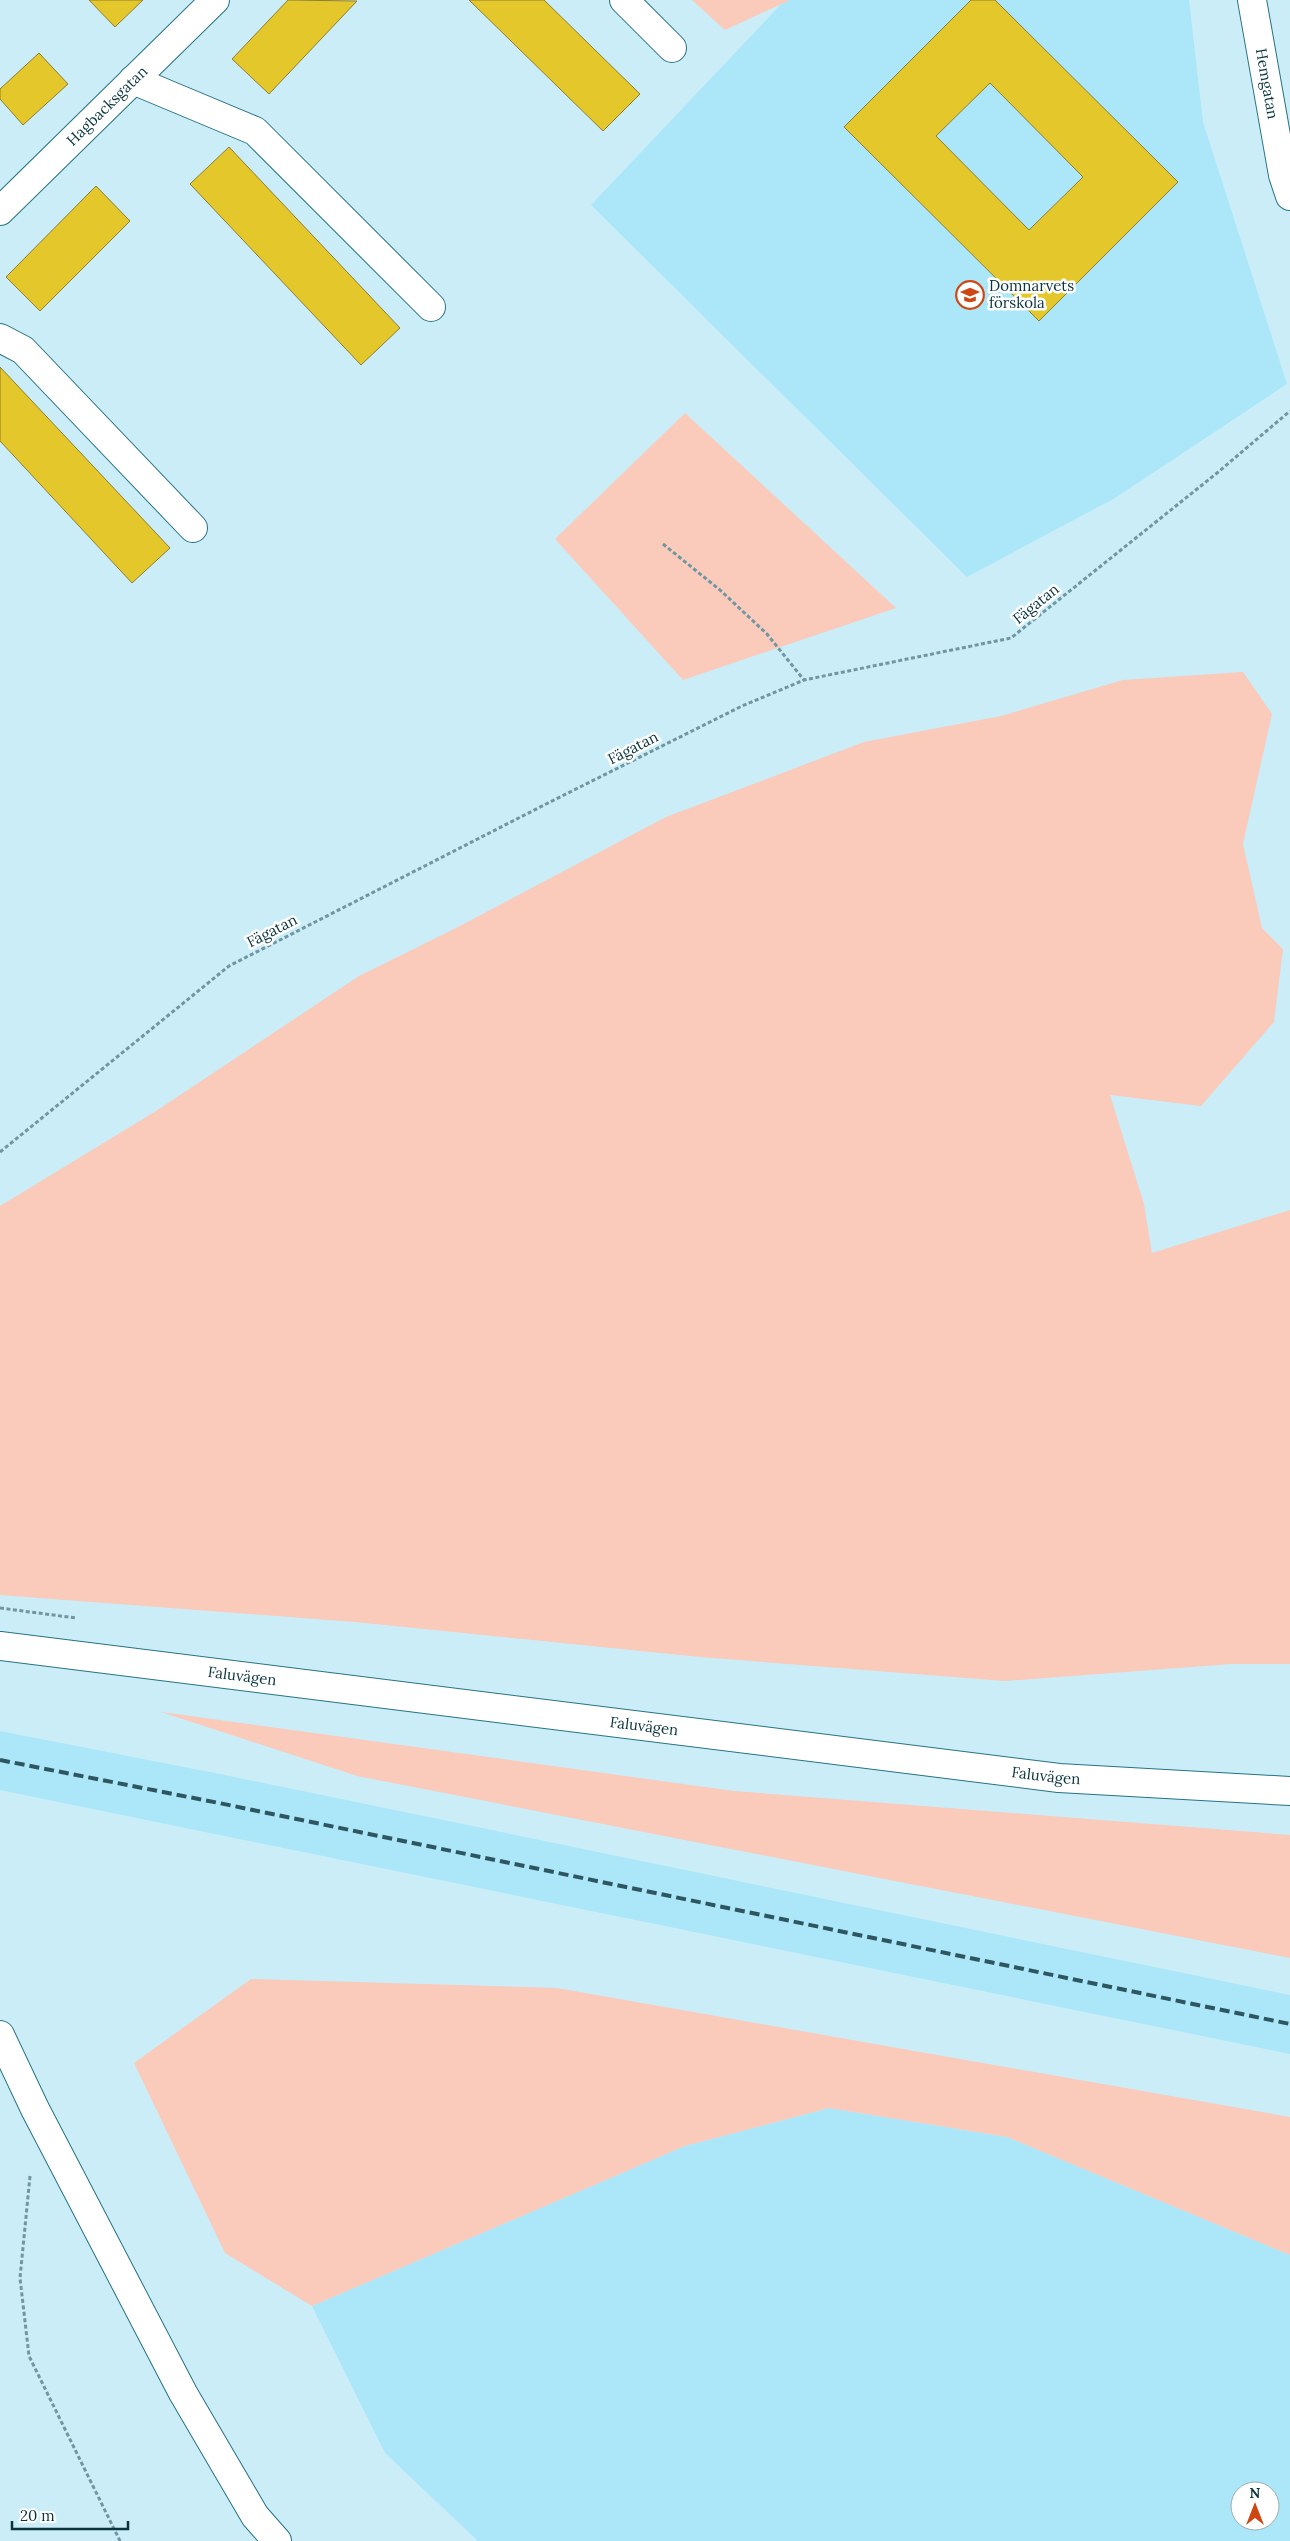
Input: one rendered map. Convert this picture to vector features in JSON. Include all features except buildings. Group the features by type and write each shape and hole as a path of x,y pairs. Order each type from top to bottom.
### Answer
{"street":[{"name":"Hagbacksgatan","path":"0,211 215,0"},
{"path":"624,0 672,48"},
{"name":"Hemgatan","path":"1252,0 1288,181"},
{"path":"133,80 255,131 431,308"},
{"path":"0,338 23,350 193,528"},
{"name":"Faluvägen","path":"0,1646 1059,1778 1290,1791"},
{"path":"0,2035 35,2109 183,2393 256,2516 276,2541"}],"path":[{"name":"Fägatan","path":"0,1152 229,966 742,706 804,680 1011,638 1217,473 1290,411"},
{"path":"663,544 720,590 767,634 804,680"},
{"path":"31,2167 20,2278 29,2356 120,2541"}],"shaded area":[{"path":"692,0 790,0 725,30"},
{"name":"Domnarvets förskola","path":"785,0 1189,0 1203,122 1287,384 1115,498 967,577 591,205"},
{"path":"685,413 896,608 683,680 555,539"},
{"path":"1243,672 1272,714 1243,844 1262,928 1283,949 1274,1022 1201,1106 1110,1095 1144,1204 1152,1253 1290,1210 1290,1664 1231,1664 1005,1681 700,1657 355,1622 0,1595 0,1206 156,1111 359,976 456,928 666,817 864,742 1001,716 1123,680"},
{"path":"161,1712 734,1791 1290,1835 1290,1958 357,1776"},
{"path":"0,1731 225,1775 1290,1995 1290,2054 0,1790"},
{"path":"251,1979 557,1988 1290,2117 1290,2255 1007,2137 829,2108 685,2146 312,2306 225,2253 134,2063"},
{"path":"829,2108 1007,2137 1290,2255 1290,2541 478,2541 385,2453 312,2306 685,2146"}],"railway":[{"path":"0,1760 219,1803 1290,2024"}],"place":[{"name":"Domnarvets förskola","path":"970,295"}]}
